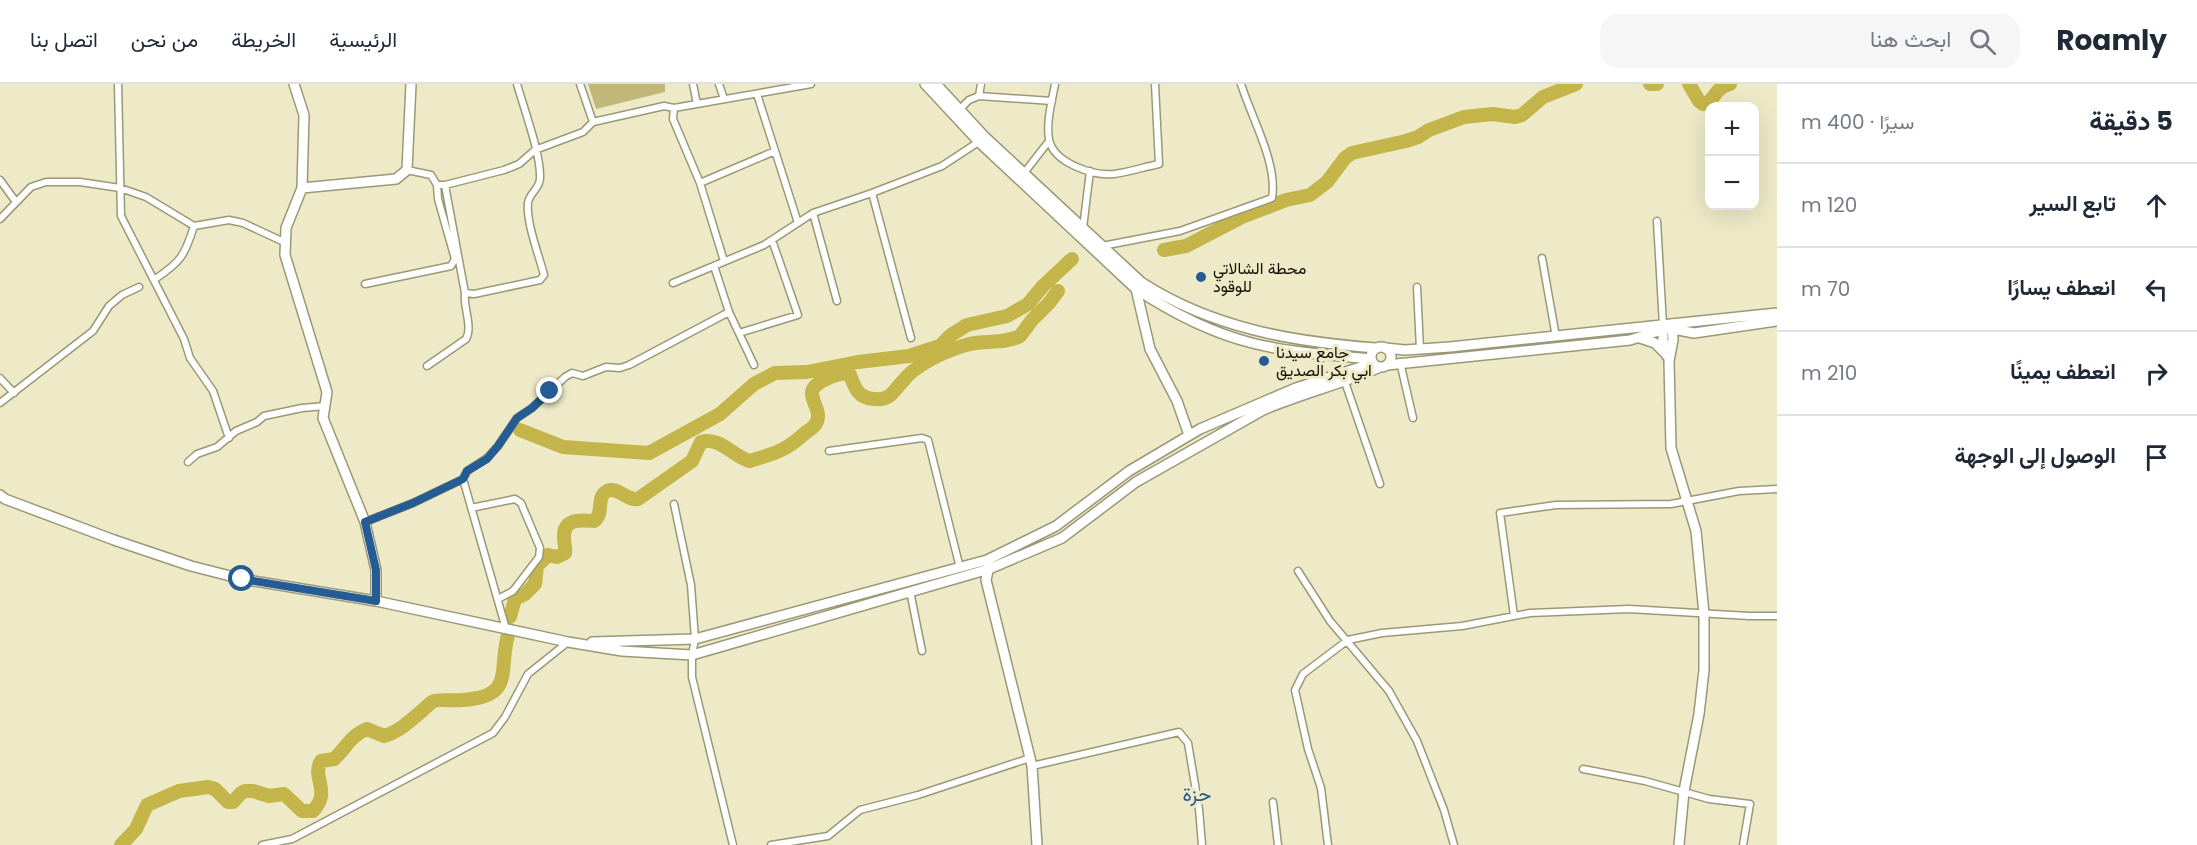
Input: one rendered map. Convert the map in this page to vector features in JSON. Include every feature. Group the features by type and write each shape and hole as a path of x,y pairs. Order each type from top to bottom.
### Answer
{"main road":[{"path":"294,84 304,115 302,188 286,228 284,242 288,266 327,392 323,418 365,522 376,570 376,601"},
{"path":"302,188 396,179 407,170 411,84"},
{"path":"925,84 1136,290 1159,305 1217,331 1251,343 1378,363 1640,338 1667,327"},
{"path":"936,84 960,109 982,140 1024,173 1141,282 1165,297 1221,322 1303,341 1420,350 1667,327 1777,321"},
{"path":"1136,290 1150,350 1178,401 1190,435"},
{"path":"1712,325 1777,313"},
{"path":"1667,327 1671,448 1696,531 1704,614 1704,670 1699,714 1684,792 1679,845"},
{"path":"1640,338 1655,343 1668,358"},
{"path":"2,497 68,524 191,566 242,579 376,601 568,642 622,651 692,655 910,591 1062,538 1137,483 1263,410 1345,382 1391,356 1381,348"},
{"path":"1378,363 1371,354 1381,348"},
{"path":"988,564 1056,526 1129,471 1190,435 1266,399 1378,363"},
{"path":"988,564 986,580 1031,762 1037,845"},
{"path":"568,642 695,639 960,568 975,568 986,580"}],"street":[{"path":"118,84 121,216 184,339 189,358 213,391 229,438"},
{"path":"465,293 474,294 540,280 544,275 530,221 528,203 530,196 538,188 540,178 517,84"},
{"path":"580,84 593,122"},
{"path":"693,84 697,104"},
{"path":"719,84 724,99"},
{"path":"437,185 504,170 519,164 535,150 583,132 593,122 663,106 674,108 811,84"},
{"path":"979,96 981,84"},
{"path":"1055,84 1048,131 1052,148 1065,160 1090,171 1113,174 1159,164 1155,84"},
{"path":"1102,246 1180,231 1272,198 1274,185 1263,142 1241,84"},
{"path":"757,94 798,222"},
{"path":"960,109 969,100 979,96 1052,101"},
{"path":"674,108 673,119 700,183 724,261"},
{"path":"673,283 772,240 813,213 942,166 982,140"},
{"path":"1024,173 1049,141"},
{"path":"700,183 775,151"},
{"path":"365,284 454,264 455,259 438,199 437,185 431,176 407,170"},
{"path":"1083,228 1090,171"},
{"path":"0,180 16,202"},
{"path":"0,219 31,187 46,182 80,182 120,188 146,197 194,226 229,220 236,221 284,242"},
{"path":"427,366 466,339 469,334 465,293 445,185"},
{"path":"872,193 911,338"},
{"path":"813,213 837,301"},
{"path":"1657,221 1667,327"},
{"path":"155,279 172,267 187,250 194,226"},
{"path":"739,333 798,315 772,240"},
{"path":"1542,258 1556,337"},
{"path":"714,266 729,312 754,364"},
{"path":"0,403 93,331 109,306 122,295 139,287"},
{"path":"1417,287 1420,350"},
{"path":"365,522 413,503 463,479 467,471 487,459 517,418 532,408 565,376 572,373 583,376 606,367 620,368 629,365 729,312"},
{"path":"1400,362 1413,418"},
{"path":"0,378 14,393"},
{"path":"1345,382 1380,484"},
{"path":"188,462 197,454 217,447 236,431 257,423 264,416 325,406"},
{"path":"829,451 922,438 928,440 960,568"},
{"path":"463,479 506,629"},
{"path":"1514,616 1500,513 1556,505 1630,506 1687,502 1739,490 1777,489"},
{"path":"471,508 515,499 521,503 540,549 539,557 513,591 498,599"},
{"path":"674,504 691,585 695,639 692,677 733,845"},
{"path":"1298,571 1330,621 1389,691 1417,741 1444,810 1454,845"},
{"path":"910,591 922,651"},
{"path":"1328,845 1321,788 1308,749 1295,690 1303,674 1348,640 1382,633 1462,626 1514,616 1573,610 1629,609 1777,616"},
{"path":"262,845 292,839 493,733 505,717 528,674 568,642"},
{"path":"771,845 828,836 860,810 1031,762 1179,732 1188,743 1199,809 1202,845"},
{"path":"1583,769 1645,781 1709,799 1750,804 1743,845"},
{"path":"1273,802 1278,845"}],"shaded area":[{"path":"588,84 665,84 665,92 596,109"}],"waterway":[{"path":"1164,250 1186,246 1242,217 1286,200 1310,195 1327,182 1345,158 1352,153 1406,141 1464,117 1493,114 1515,117 1522,115 1543,97 1576,84"},
{"path":"1650,84 1657,84"},
{"path":"1689,84 1703,104 1710,101 1724,86 1730,84"},
{"path":"520,430 563,447 649,453 720,414 754,384 775,373 807,372 858,362 909,356 940,346 951,335 967,325 1007,316 1028,304 1043,286 1072,259"},
{"path":"510,617 515,599 525,594 535,584 537,566 548,555 557,557 565,553 564,531 566,527 573,522 594,521 599,514 601,498 607,491 615,490 630,498 638,499 692,461 701,442 715,442 750,461 779,451 791,445 815,425 818,413 812,394 820,382 846,373 850,375 856,388 864,397 880,399 888,397 914,370 938,356 970,344 1004,341 1020,336 1058,291"},
{"path":"121,845 136,829 147,805 179,791 208,787 215,789 228,802 233,802 245,791 269,796 284,794 302,811 313,811 321,797 318,773 321,761 334,759 357,735 367,729 384,736 400,729 434,701 479,698 490,694 497,688 503,671 508,635"}],"place":[{"name":"محطة الشالاتي للوقود","path":"1201,277"},
{"name":"جامع سيدنا ابي بكر الصديق","path":"1264,361"}],"district":[{"name":"حزة","path":"1197,794"}],"route":[{"path":"242,579 376,601 376,570 365,522 413,503 463,479 467,471 487,459 517,418 550,391"}]}
